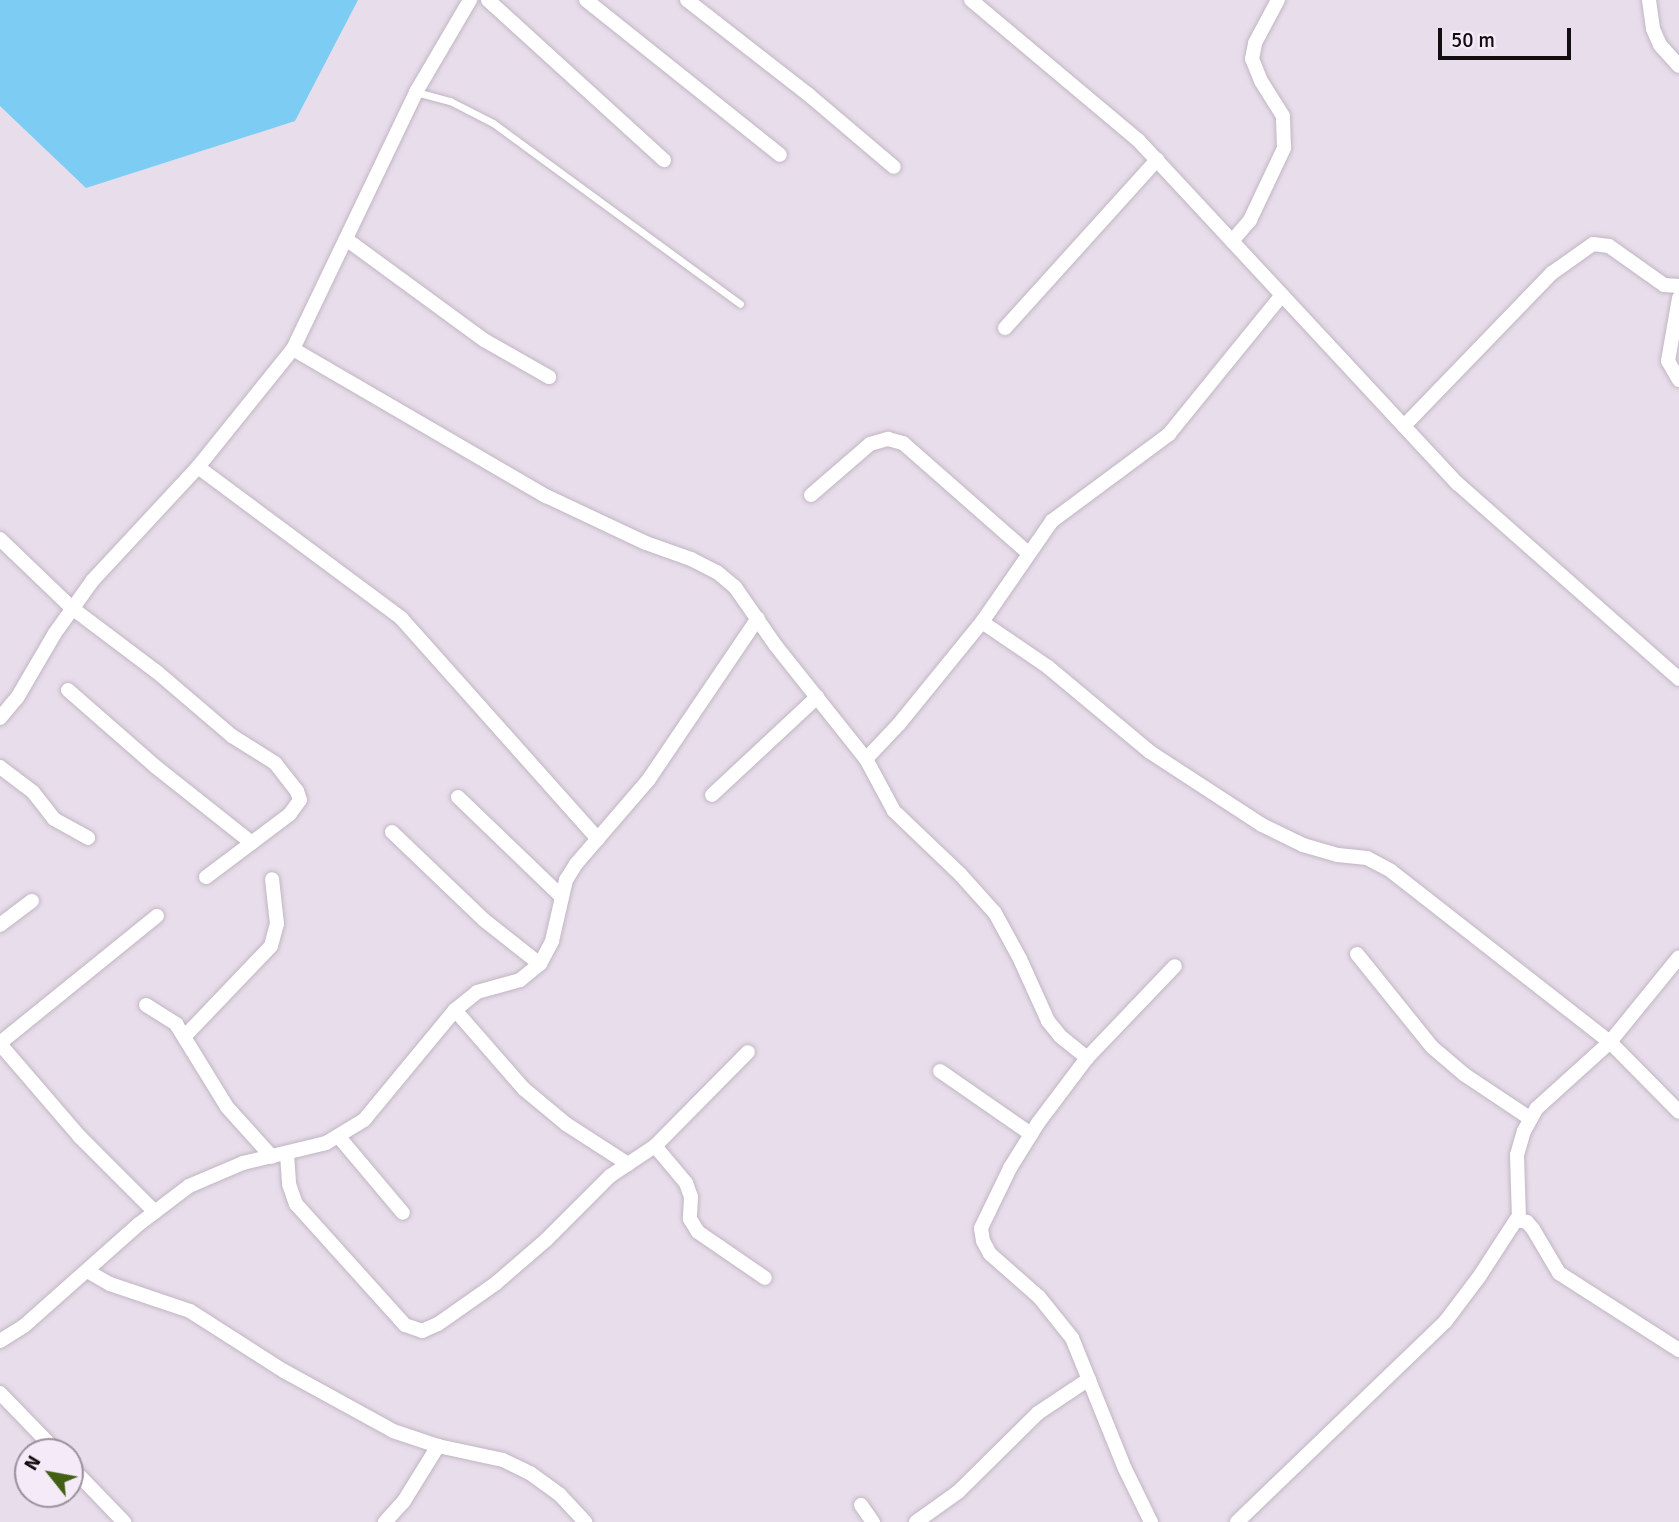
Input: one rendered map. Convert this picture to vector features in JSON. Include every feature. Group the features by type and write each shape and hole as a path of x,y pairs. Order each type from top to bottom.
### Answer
{"street":[{"path":"0,718 17,698 72,608 93,580 198,467 293,349 416,92 470,0"},
{"path":"488,0 664,160"},
{"path":"586,0 780,155"},
{"path":"687,0 809,95 894,167"},
{"path":"971,0 1138,140 1458,484 1679,679"},
{"path":"1232,241 1250,220 1284,148 1283,116 1261,81 1252,59 1255,43 1278,0"},
{"path":"1649,0 1653,29 1660,45 1679,66"},
{"path":"1005,328 1157,160"},
{"path":"346,239 484,340 549,377"},
{"path":"1404,426 1552,273 1593,244 1609,246 1653,279 1674,287 1679,286"},
{"path":"866,759 899,724 982,622 1052,522 1169,434 1282,295"},
{"path":"1679,298 1668,361 1679,380"},
{"path":"293,349 546,496 717,572 735,587 866,759 894,811 960,874 995,913 1020,959 1048,1021 1060,1036 1087,1058"},
{"path":"811,495 870,444 888,439 903,443 1028,553"},
{"path":"198,467 401,618 597,839"},
{"path":"0,539 72,608 157,672 232,736 275,763 297,791 300,800 297,807 206,877"},
{"path":"0,1341 24,1326 188,1186 243,1163 287,1154 339,1137 364,1119 380,1103 455,1010 477,992 520,980 540,964 552,941 561,896 576,864 649,779 758,618"},
{"path":"982,622 1048,667 1150,752 1262,825 1303,845 1367,858 1391,871 1610,1042 1679,1112"},
{"path":"68,690 156,767 252,843"},
{"path":"712,795 817,697"},
{"path":"0,768 33,792 54,819 88,838"},
{"path":"458,797 561,896"},
{"path":"392,832 484,920 540,964"},
{"path":"185,1036 271,946 277,924 272,880"},
{"path":"0,925 32,901"},
{"path":"155,1212 80,1137 0,1044 157,916"},
{"path":"1357,954 1432,1047 1465,1075 1531,1119"},
{"path":"1519,1219 1517,1155 1524,1131 1537,1108 1610,1042 1679,957"},
{"path":"1151,1522 1072,1338 1039,1297 990,1255 982,1241 981,1228 987,1212 1031,1134 1087,1058 1175,966"},
{"path":"146,1004 176,1024 227,1107 272,1157"},
{"path":"455,1010 524,1089 566,1124 628,1164"},
{"path":"287,1154 289,1184 304,1214 405,1325 422,1331 438,1324 495,1284 546,1240 602,1183 655,1146 748,1052"},
{"path":"940,1071 1031,1134"},
{"path":"339,1137 403,1213"},
{"path":"655,1146 690,1190 690,1219 698,1232 765,1279"},
{"path":"1519,1219 1527,1222 1538,1236 1559,1273 1679,1350"},
{"path":"1237,1522 1445,1322 1479,1277 1512,1224 1519,1219"},
{"path":"89,1272 110,1284 183,1307 284,1371 369,1418 438,1446 479,1453 530,1473 560,1495 585,1522"},
{"path":"916,1522 958,1492 1038,1413 1088,1379"},
{"path":"0,1393 43,1438"},
{"path":"385,1522 404,1501 438,1446"},
{"path":"84,1481 124,1522"},
{"path":"861,1505 873,1522"}],"lane":[{"path":"416,92 450,101 493,123 740,304"}],"water":[{"path":"0,0 358,0 295,121 86,188 0,106"}]}
